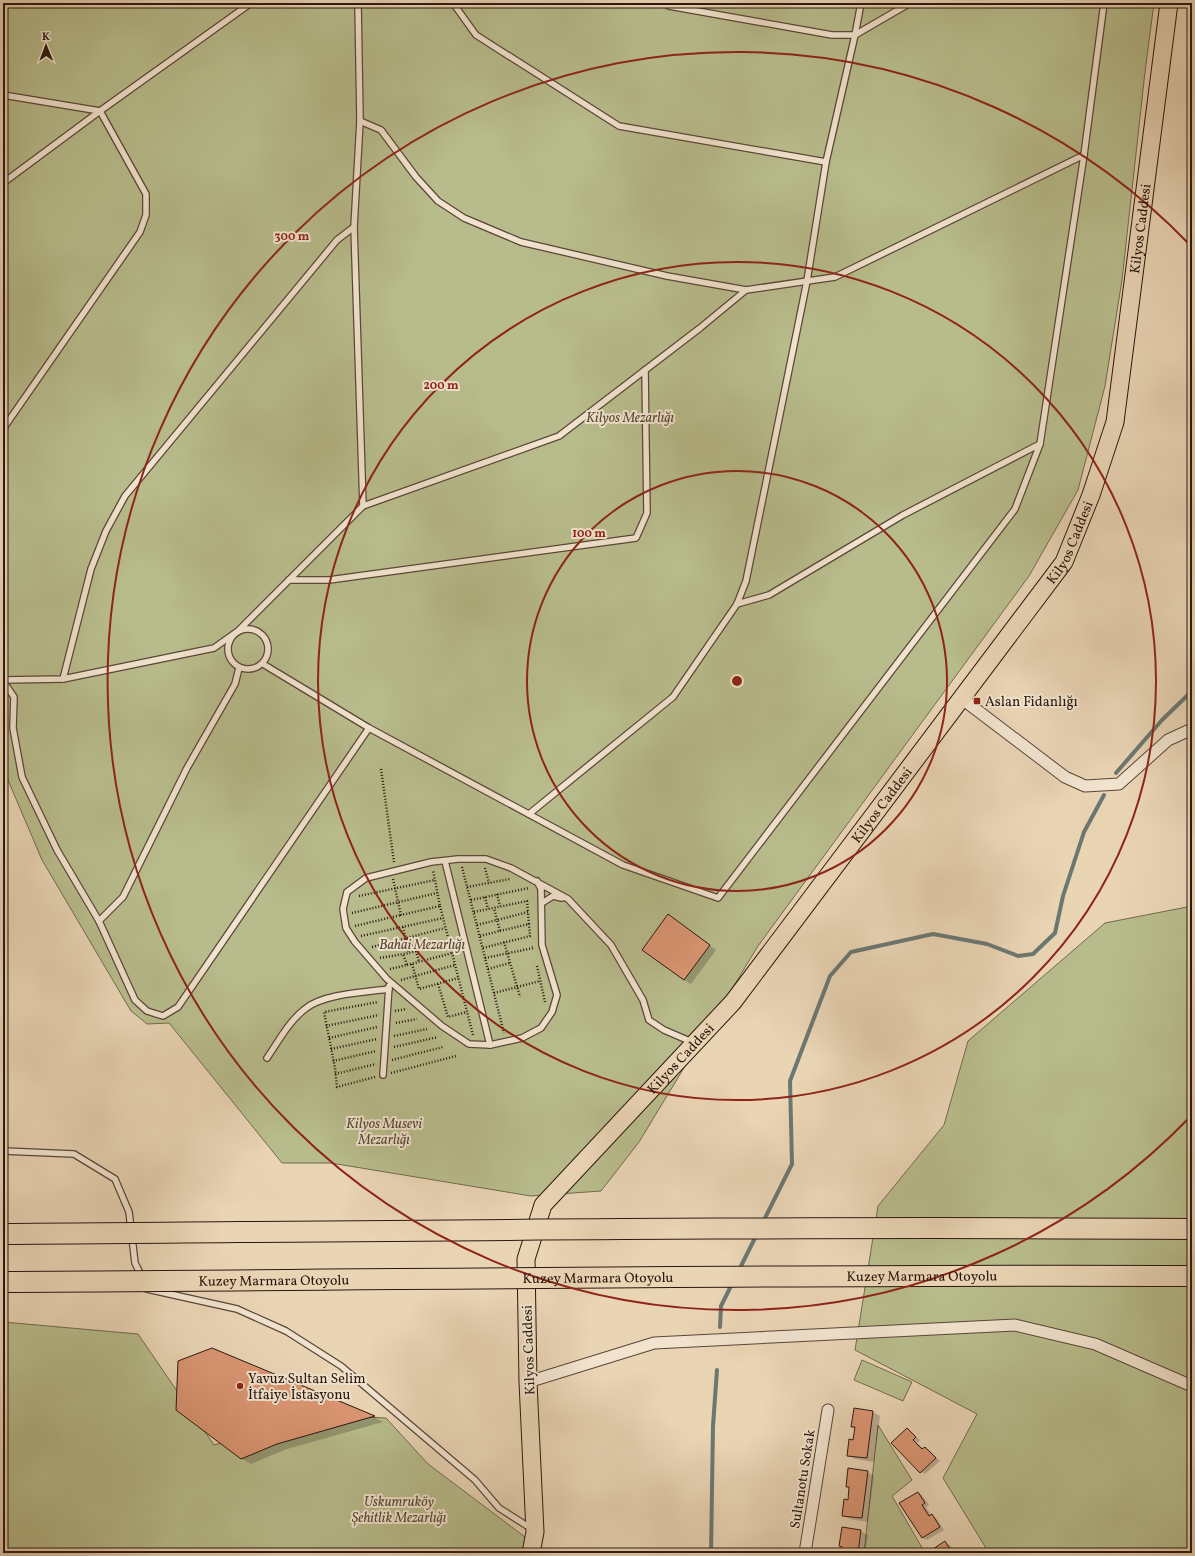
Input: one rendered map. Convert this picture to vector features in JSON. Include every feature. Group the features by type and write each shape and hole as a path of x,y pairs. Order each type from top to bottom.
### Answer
{"highway":[{"path":"3,1234 602,1229 1192,1229"},
{"name":"Kuzey Marmara Otoyolu","path":"3,1282 562,1277 1004,1275 1192,1276"}],"main road":[{"name":"Kilyos Caddesi","path":"531,1553 535,1532 528,1382 526,1259 543,1205 732,1002 1064,562 1091,495 1115,422 1169,3"}],"street":[{"path":"961,698 1065,777 1085,786 1119,784 1168,740 1192,729"},
{"path":"528,1382 654,1343 1015,1325 1095,1344 1192,1386"},
{"name":"Sultanotu Sokak","path":"805,1553 828,1410"}],"lane":[{"path":"3,184 100,111 251,3"},
{"path":"358,3 360,121 354,227 364,506"},
{"path":"453,3 476,35 619,126 826,162"},
{"path":"665,3 669,6 832,35 855,36 910,3"},
{"path":"529,814 673,697 737,604 746,581 807,281 826,162 855,36 861,3"},
{"path":"263,664 369,728 623,865 718,898 1015,509 1040,444 1084,155 1104,3"},
{"path":"3,94 100,111"},
{"path":"3,429 8,425 140,232 146,215 146,194 100,111"},
{"path":"360,121 381,130 416,177 438,201 464,218 521,242 667,276 746,290 835,277 1084,155"},
{"path":"63,680 91,569 106,531 125,496 337,240 354,227"},
{"path":"3,680 63,680 214,648 238,631 246,628 259,631 264,636 269,649 263,664 254,669 248,670 239,668 232,662 227,648 230,641 238,631 364,506 559,436 700,328 746,290"},
{"path":"289,580 329,580 636,538 647,513 645,370"},
{"path":"737,604 769,595 903,515 1040,444"},
{"path":"99,921 123,897 187,768 235,684 239,668"},
{"path":"3,680 14,697 13,728 22,777 57,850 99,921 135,1000 147,1011 163,1016 178,1007 369,728"},
{"path":"538,884 542,903 542,945 556,995 552,1012 541,1028 522,1038 506,1042 490,1045 469,1044 442,1026 390,984 346,928 343,909 347,892 366,878 431,862 460,859 483,859 511,868 568,899 611,945 643,1000 650,1020 664,1030 695,1043"},
{"path":"445,861 490,1045"},
{"path":"542,903 553,896 568,899"},
{"path":"383,1075 390,984"},
{"path":"267,1058 289,1026 305,1008 324,999 390,984"},
{"path":"3,1151 74,1154 115,1179 129,1212 135,1263 148,1290 237,1309 286,1331 341,1366 476,1480 499,1508 535,1532"}],"path":[{"path":"381,769 395,889 401,915"},
{"path":"460,859 506,1042"},
{"path":"483,859 489,883"},
{"path":"431,862 445,928 475,1044"},
{"path":"467,887 526,876"},
{"path":"345,898 435,880"},
{"path":"471,900 538,884"},
{"path":"344,915 437,893"},
{"path":"497,894 500,906"},
{"path":"485,897 488,909"},
{"path":"474,912 527,901 530,936 534,954"},
{"path":"346,928 440,906"},
{"path":"494,908 500,931"},
{"path":"477,925 528,912 542,912"},
{"path":"353,938 443,918"},
{"path":"480,936 529,924"},
{"path":"403,927 409,952"},
{"path":"362,949 445,928"},
{"path":"482,948 530,936"},
{"path":"371,960 416,951 449,942"},
{"path":"504,942 520,996"},
{"path":"485,958 533,948"},
{"path":"416,951 419,962"},
{"path":"380,971 452,953"},
{"path":"403,954 407,965"},
{"path":"536,961 545,1005"},
{"path":"488,969 510,963"},
{"path":"412,964 419,989 458,978"},
{"path":"390,984 416,975 455,965"},
{"path":"494,993 540,981"},
{"path":"438,984 448,1017 467,1012"},
{"path":"388,1000 324,1012 336,1087 456,1056"},
{"path":"326,1026 407,1009"},
{"path":"329,1038 417,1019"}],"green space":[{"name":"Kilyos Mezarlığı","path":"3,3 1154,3 1122,280 1105,386 1078,490 1029,576 758,946 639,1142 601,1191 531,1196 331,1163 282,1163 169,1023 147,1024 131,1011 42,860 8,780 3,756"},
{"path":"1192,906 1192,1553 989,1553 943,1478 977,1414 855,1350 878,1206 944,1125 968,1041 1105,923"},
{"name":"Uskumruköy Şehitlik Mezarlığı","path":"3,1322 138,1334 214,1445 320,1415 386,1418 428,1464 525,1537 522,1553 3,1553"},
{"path":"862,1360 912,1382 903,1401 854,1380"},
{"path":"878,1425 912,1480 892,1496 925,1553 864,1553"}],"building":[{"path":"668,914 710,945 684,980 642,950"},
{"name":"Yavuz Sultan Selim İtfaiye İstasyonu","path":"212,1348 375,1416 277,1444 241,1459 176,1410 178,1361"},
{"path":"854,1408 873,1411 867,1458 847,1456 849,1439 853,1440 855,1427 851,1427"},
{"path":"907,1428 916,1437 913,1440 922,1449 925,1447 936,1458 920,1473 891,1443"},
{"path":"848,1468 868,1471 862,1518 842,1516 844,1499 848,1500 849,1487 846,1487"},
{"path":"918,1492 925,1503 922,1505 929,1516 932,1514 940,1527 922,1538 899,1503"},
{"path":"842,1527 861,1530 858,1553 842,1553 842,1547 839,1546"},
{"path":"945,1541 952,1553 927,1553"}],"waterway":[{"path":"1116,773 1162,720 1192,691"},
{"path":"763,1222 792,1164 790,1081 830,976 851,952 933,934 987,944 1018,956 1033,954 1055,933 1063,896 1084,832 1104,795"},
{"path":"739,1270 757,1234"},
{"path":"720,1327 721,1306 733,1282"},
{"path":"711,1553 713,1426 717,1370"}],"place":[{"name":"Aslan Fidanlığı","path":"977,701"},
{"name":"Yavuz Sultan Selim İtfaiye İstasyonu","path":"240,1386"}],"park label":[{"name":"Bahai Mezarlığı","path":"422,944"},
{"name":"Kilyos Musevi Mezarlığı","path":"384,1132"}]}
